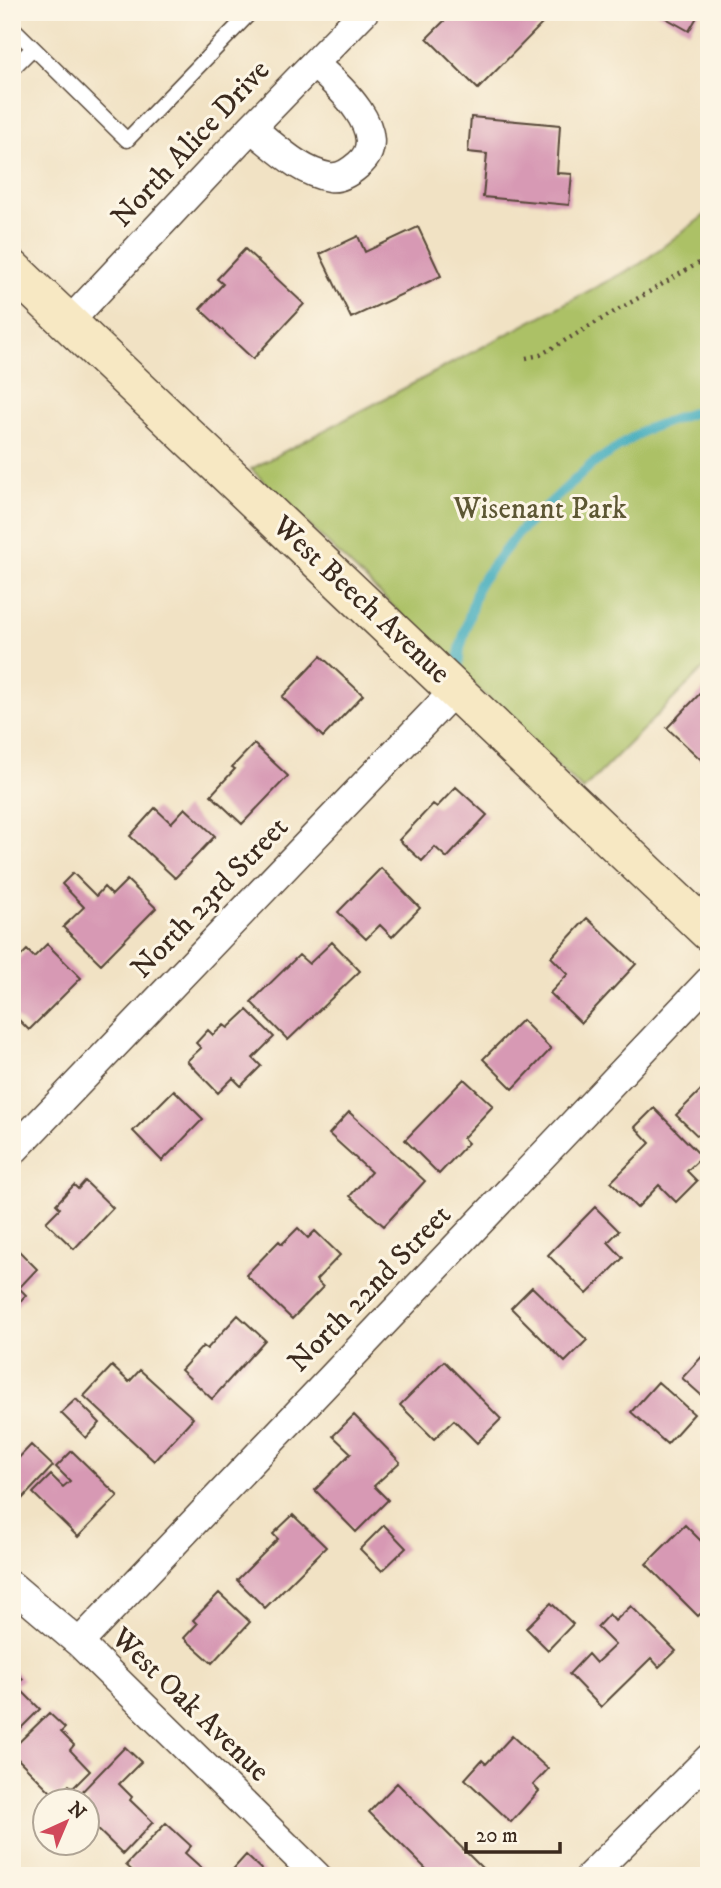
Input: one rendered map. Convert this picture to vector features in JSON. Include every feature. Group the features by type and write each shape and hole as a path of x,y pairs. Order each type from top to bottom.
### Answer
{"main road":[{"name":"West Beech Avenue","path":"12,270 709,932"}],"street":[{"name":"North Alice Drive","path":"67,324 364,12"},
{"path":"251,128 305,170 331,178 345,175 361,163 370,146 367,129 357,108 341,88 314,64"},
{"name":"North 23rd Street","path":"12,1152 456,690"},
{"name":"North 22nd Street","path":"79,1643 709,981"},
{"name":"West Oak Avenue","path":"14,1591 79,1643 317,1876"},
{"path":"590,1876 709,1758"}],"lane":[{"path":"12,27 127,140 251,12"},
{"path":"12,69 33,48"}],"path":[{"path":"526,358 540,355 709,257"}],"green space":[{"name":"Wisenant Park","path":"709,212 709,663 583,790 251,469 640,264"}],"building":[{"path":"453,12 465,12 468,16 472,12 537,12 545,21 478,89 427,38"},
{"path":"655,12 700,12 689,31"},
{"path":"471,117 560,125 557,173 572,174 569,205 483,197 487,154 468,152"},
{"path":"418,227 441,276 351,318 320,254 358,236 365,252"},
{"path":"245,249 304,304 253,359 200,309 223,284 217,279"},
{"path":"321,656 363,695 323,737 282,697"},
{"path":"709,684 709,767 667,728"},
{"path":"254,744 288,776 242,824 211,795"},
{"path":"456,787 487,815 447,858 435,847 422,861 399,840 433,804 437,807"},
{"path":"155,808 171,823 185,808 215,836 175,878 130,836"},
{"path":"381,868 420,908 392,937 380,925 366,939 338,912"},
{"path":"73,873 96,896 104,887 112,895 127,880 156,908 101,964 63,927 84,907 62,884"},
{"path":"587,918 636,964 581,1023 550,993 568,974 551,957"},
{"path":"332,942 360,971 288,1040 251,1002 299,955 309,964"},
{"path":"47,944 81,978 29,1030 12,1013 12,965 27,950 34,957"},
{"path":"247,1010 274,1037 253,1058 261,1066 241,1086 233,1078 218,1093 187,1061 201,1048 196,1043 208,1030 213,1035 224,1025 228,1028"},
{"path":"522,1020 551,1049 513,1089 483,1059"},
{"path":"464,1079 493,1106 463,1138 468,1143 439,1174 405,1140"},
{"path":"709,1082 709,1147 676,1115"},
{"path":"174,1090 203,1119 162,1161 133,1131"},
{"path":"654,1108 702,1157 687,1171 697,1181 676,1202 659,1185 637,1208 611,1182 650,1143 635,1127"},
{"path":"349,1112 425,1181 384,1226 350,1196 371,1172 329,1134"},
{"path":"85,1181 113,1208 74,1249 46,1222 60,1208 56,1204 74,1185 78,1189"},
{"path":"595,1207 619,1231 608,1242 623,1258 587,1294 548,1255"},
{"path":"298,1228 308,1238 315,1231 340,1255 316,1280 323,1287 292,1319 246,1275 279,1241 282,1244"},
{"path":"16,1248 37,1269 19,1288 26,1295 12,1310 12,1251"},
{"path":"532,1287 587,1340 565,1362 511,1308"},
{"path":"238,1315 265,1340 212,1399 181,1370 203,1346 207,1349"},
{"path":"709,1349 709,1402 682,1378"},
{"path":"444,1361 501,1419 477,1443 454,1420 434,1439 400,1405"},
{"path":"112,1366 129,1382 140,1370 193,1418 154,1461 84,1396"},
{"path":"658,1382 694,1414 667,1444 631,1412"},
{"path":"76,1399 100,1423 86,1438 61,1413"},
{"path":"354,1415 400,1462 374,1486 388,1500 356,1532 315,1490 351,1453 333,1436"},
{"path":"31,1445 53,1466 22,1499 12,1489 12,1465"},
{"path":"72,1451 118,1496 78,1537 33,1493 51,1475 63,1487 70,1481 56,1467"},
{"path":"293,1515 326,1547 265,1608 237,1580 278,1539 273,1534"},
{"path":"384,1525 406,1548 382,1571 360,1549"},
{"path":"685,1525 709,1549 709,1606 698,1616 646,1564"},
{"path":"219,1593 250,1622 212,1663 184,1638 197,1624 193,1620"},
{"path":"551,1603 573,1624 548,1650 526,1628"},
{"path":"631,1606 676,1651 659,1667 651,1658 601,1707 569,1674 588,1654 596,1663 615,1645 597,1627 609,1614 615,1621"},
{"path":"12,1668 23,1679 16,1685 40,1709 12,1737"},
{"path":"49,1713 65,1728 61,1732 74,1745 70,1750 90,1771 75,1786 45,1786 12,1753 12,1749"},
{"path":"512,1736 548,1769 533,1785 539,1791 511,1822 465,1779 482,1760 486,1764"},
{"path":"125,1747 141,1762 119,1784 132,1797 130,1800 153,1822 123,1854 102,1834 102,1786 87,1786"},
{"path":"397,1783 482,1868 474,1876 433,1876 369,1812"},
{"path":"166,1823 191,1846 185,1853 206,1872 203,1876 138,1876 126,1865"},
{"path":"246,1855 268,1876 227,1876"}],"waterway":[{"path":"458,669 460,649 478,585 518,533 591,465 644,430 709,407"}]}
